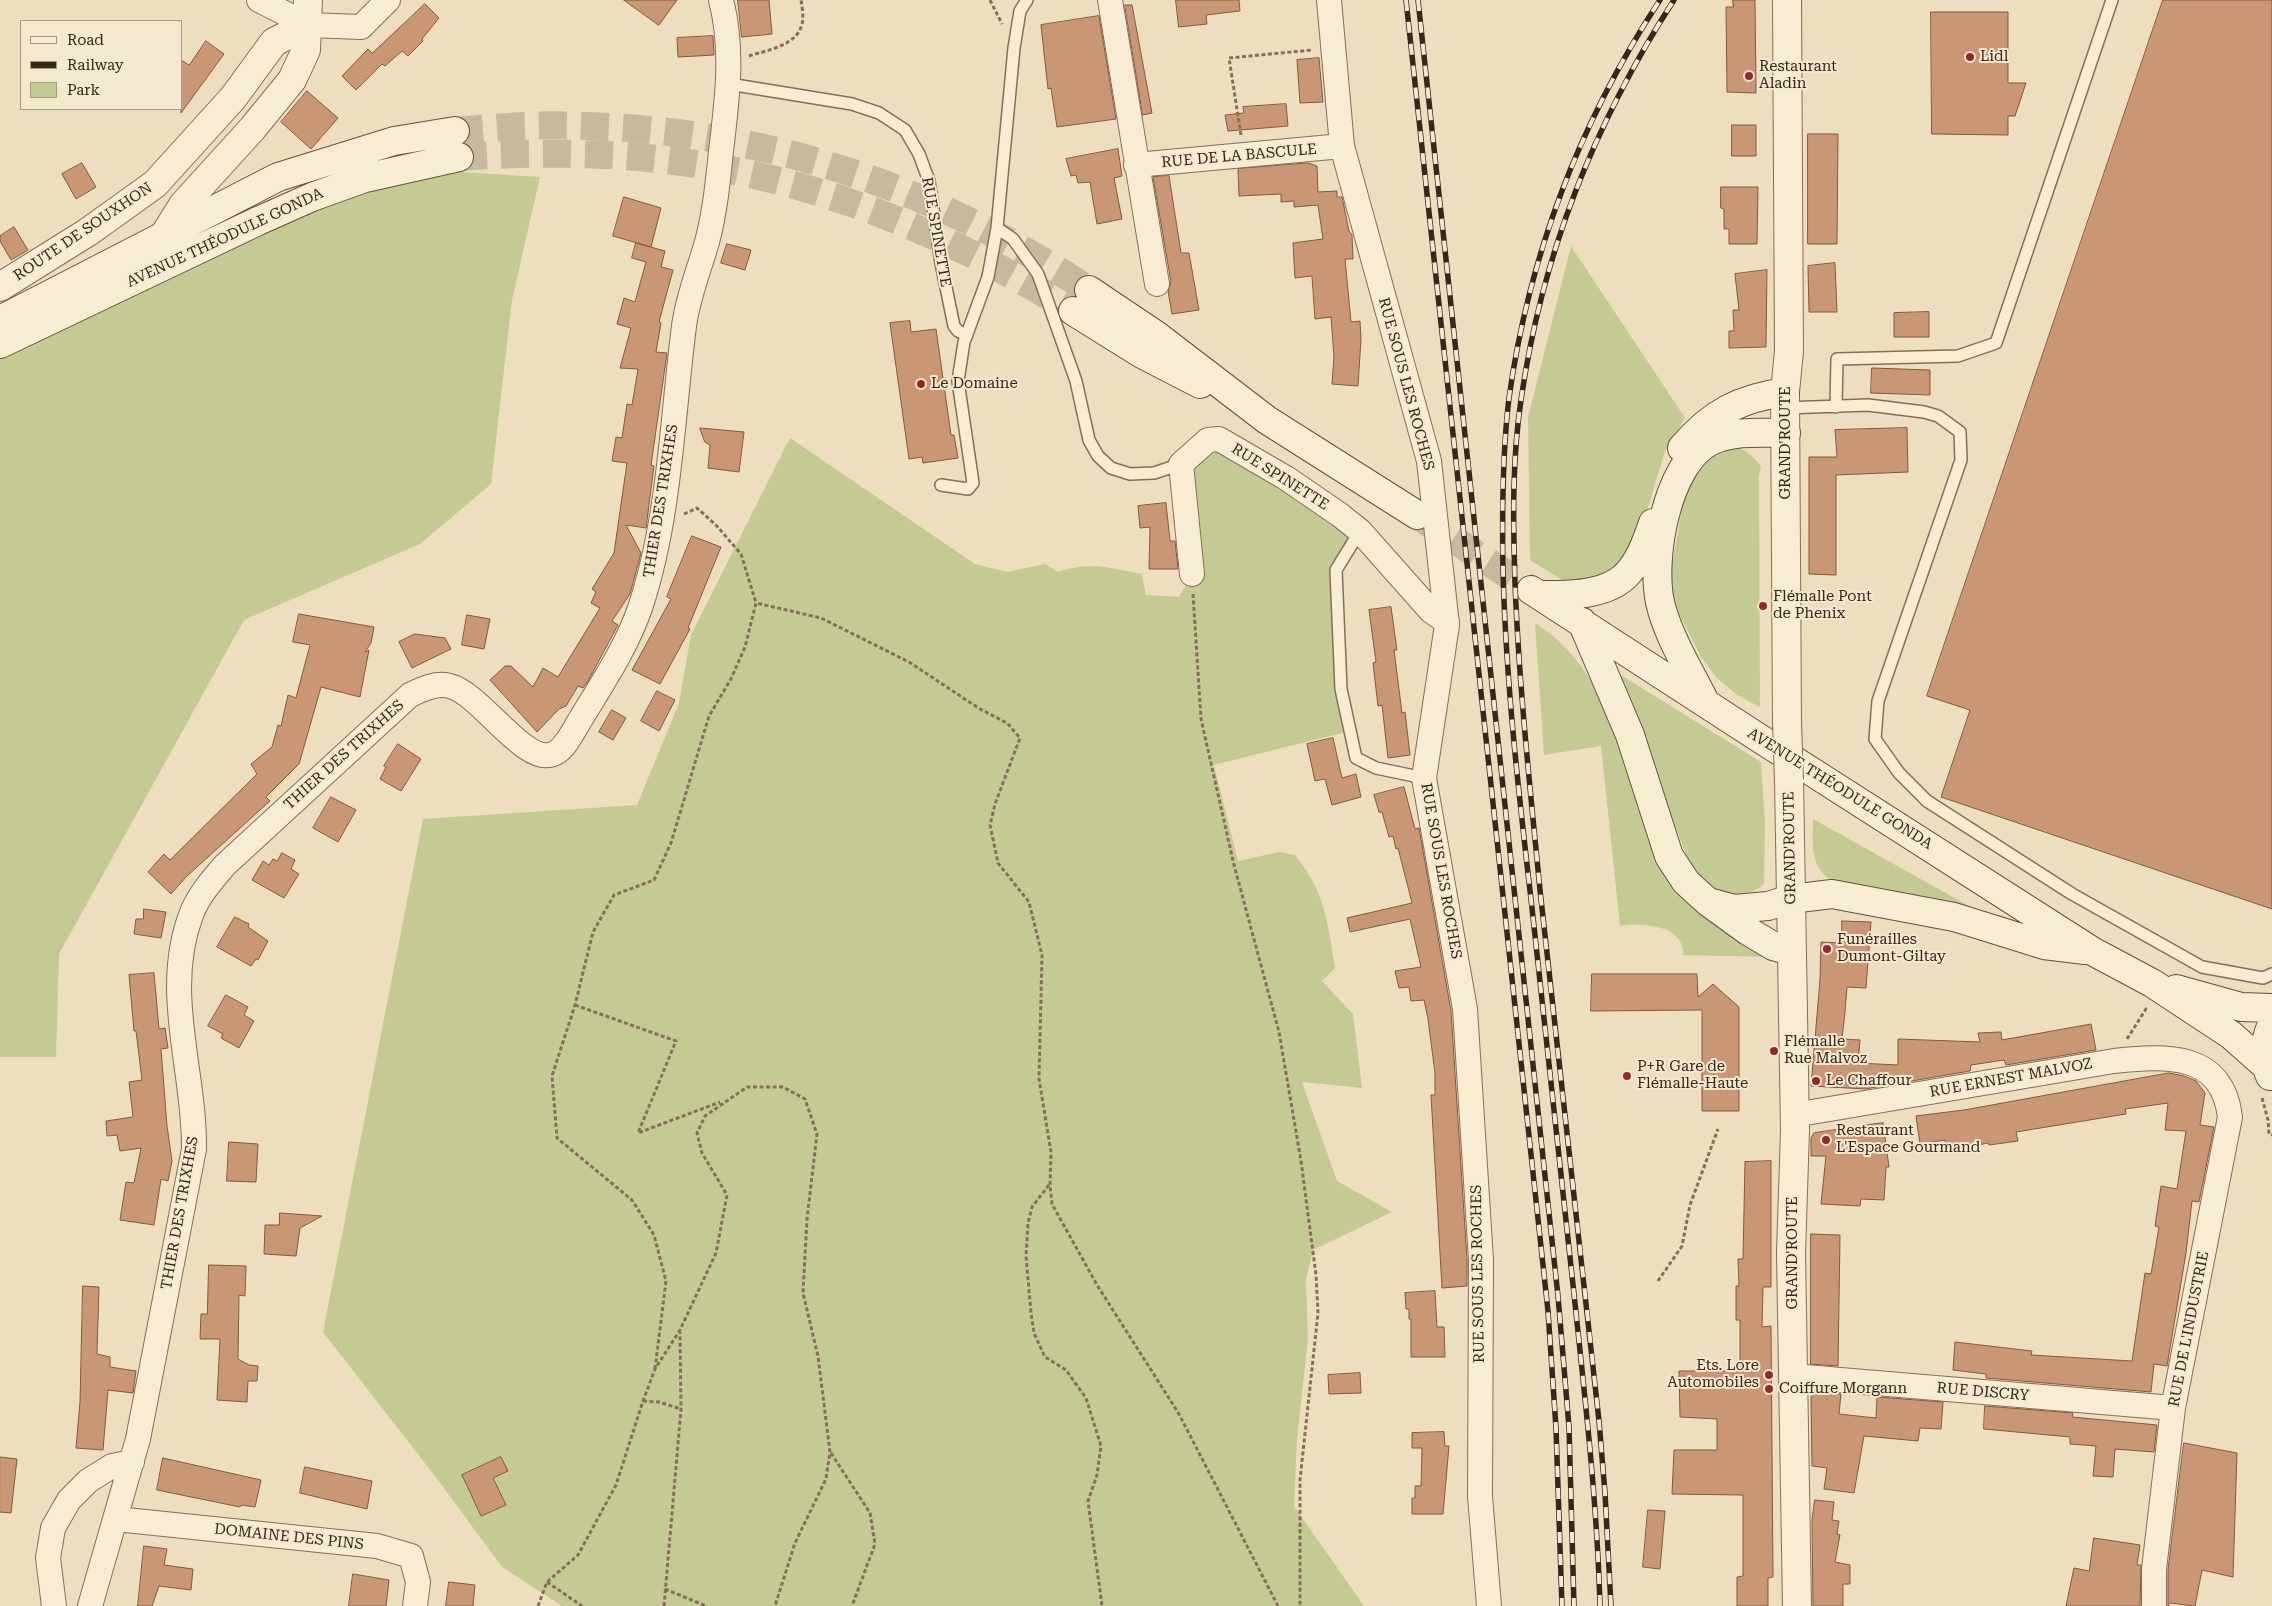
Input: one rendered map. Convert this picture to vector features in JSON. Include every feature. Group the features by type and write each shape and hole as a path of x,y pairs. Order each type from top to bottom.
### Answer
{"main road":[{"name":"GRAND'ROUTE","path":"1787,0 1789,351 1785,411 1787,723 1794,1115 1791,1253 1797,1606"},
{"path":"166,234 183,205 252,129 292,80 307,25"},
{"name":"ROUTE DE SOUXHON","path":"0,287 88,232 155,184 233,98 274,42 307,25"},
{"name":"AVENUE THÉODULE GONDA","path":"0,344 312,197 457,144 394,141 278,177 6,314"},
{"path":"1081,301 1142,354 1267,420 1417,515"},
{"name":"AVENUE THÉODULE GONDA","path":"1785,411 1758,396 1730,408 1697,430 1680,451 1667,478 1643,550 1629,573 1612,585 1578,595 1536,592 2092,950 2152,983 2232,1035 2270,1078"},
{"path":"1706,703 1662,609 1656,580 1665,514 1678,478 1692,455 1710,441 1785,411"},
{"path":"1582,622 1630,735 1670,856 1686,882 1708,902 1769,944 1791,951"},
{"path":"1708,902 1734,909 1768,906 1791,899 1832,894 1954,917 2044,945 2092,950"},
{"name":"AVENUE THÉODULE GONDA","path":"2152,983 2241,1007 2272,1008"},
{"path":"2270,1078 2264,1052 2266,1038 2272,1024"}],"street":[{"path":"259,0 307,25 361,27 388,0"},
{"name":"THIER DES TRIXHES","path":"90,1606 132,1462 194,1149 195,1126 179,989 183,940 191,914 210,882 230,860 410,695 428,686 449,685 464,692 477,701 521,745 537,754 552,755 563,747 574,732 631,631 647,586 663,502 688,300 707,242 712,218 729,84 724,14 721,0"},
{"path":"1110,0 1157,284"},
{"name":"RUE SOUS LES ROCHES","path":"1329,0 1342,146 1429,461 1447,622 1424,778 1465,1010 1481,1260 1480,1496 1489,1606"},
{"name":"RUE DE LA BASCULE","path":"1136,165 1342,146"},
{"name":"RUE SPINETTE","path":"1181,464 1208,440 1219,439 1286,478 1360,531 1431,611 1447,622"},
{"path":"1181,464 1192,574"},
{"name":"RUE ERNEST MALVOZ","path":"1794,1115 2114,1061 2162,1057 2180,1059 2197,1066"},
{"name":"RUE DE L'INDUSTRIE","path":"2154,1606 2154,1569 2173,1408 2230,1118 2224,1089 2217,1080 2197,1066"},
{"name":"RUE DISCRY","path":"1793,1376 2173,1408"},
{"path":"54,1606 48,1558 53,1528 69,1500 88,1481 112,1466 132,1462"},
{"name":"DOMAINE DES PINS","path":"116,1519 377,1546 411,1556 418,1582 415,1606"}],"lane":[{"path":"941,485 968,489 973,483 958,381 967,335 988,277 998,228 1014,48 1020,11 1027,0"},
{"path":"1836,407 1837,359 1958,356 1996,343 2112,0"},
{"name":"RUE SPINETTE","path":"729,84 852,104 879,113 905,130 919,154 928,181 941,263 954,326 958,331 967,335"},
{"name":"RUE SPINETTE","path":"998,228 1013,239 1038,274 1076,381 1089,440 1098,456 1111,468 1130,474 1154,474 1181,464"},
{"path":"1785,411 1868,404 1924,412 1938,416 1960,432 1961,460 1878,701 1875,739 1899,773 1927,801 2064,889 2202,967 2263,978 2272,974"},
{"path":"1360,531 1336,570 1341,689 1356,758 1376,768 1424,778"}],"path":[{"path":"728,57 749,56 785,44 797,36 803,23 801,0"},
{"path":"1244,155 1229,58 1334,48"},
{"path":"655,1369 666,1281 654,1235 632,1200 557,1138 552,1076 575,1005 593,932 614,895 654,880 671,843 709,716 731,679 745,647 756,603 741,554 716,525 697,508 686,512"},
{"path":"1192,574 1201,719 1234,865 1279,1032 1301,1161 1316,1275 1318,1313 1300,1480 1300,1606"},
{"path":"756,603 821,618 909,662 980,709 1007,723 1020,738 995,804 990,825 998,862 1029,902 1042,955 1039,1079 1051,1152 1050,1185 1052,1204 1097,1285 1179,1414 1278,1606"},
{"path":"575,1005 676,1041 638,1133 726,1100"},
{"path":"2114,1061 2146,1009 2154,1012"},
{"path":"538,1606 547,1582 578,1555 616,1485 655,1369 680,1330 716,1253 727,1195 702,1154 697,1133 705,1116 747,1087 783,1087 805,1099 817,1134 807,1220 803,1293 818,1356 830,1452 826,1479 795,1544 775,1606"},
{"path":"1658,1281 1682,1246 1690,1205 1718,1129"},
{"path":"1050,1185 1032,1207 1028,1223 1026,1256 1031,1314 1034,1333 1045,1357 1066,1370 1086,1398 1101,1446 1097,1475 1088,1501 1102,1606"},
{"path":"664,1606 681,1409 680,1330"},
{"path":"643,1401 659,1402 681,1409"},
{"path":"830,1452 870,1513 875,1544 852,1606"},
{"path":"547,1582 582,1606"},
{"path":"665,1589 706,1606"}],"green space":[{"path":"444,171 540,177 512,300 491,484 420,544 244,620 59,954 56,1057 0,1057 0,356 341,194"},
{"path":"1571,246 1685,418 1665,451 1637,544 1605,577 1564,581 1530,560 1528,417"},
{"path":"790,438 975,564 1007,572 1045,564 1058,572 1090,566 1120,570 1142,574 1146,595 1179,597 1192,574 1181,464 1208,440 1360,531 1336,570 1350,731 1214,765 1238,861 1279,852 1295,855 1305,868 1319,895 1324,908 1335,968 1322,981 1353,1014 1362,1088 1302,1082 1337,1181 1392,1212 1313,1250 1306,1280 1308,1338 1297,1439 1294,1506 1364,1606 562,1606 502,1567 438,1480 323,1332 423,819 637,805 679,703 691,635"},
{"path":"1733,446 1746,451 1761,466 1759,476 1760,707 1737,695 1717,678 1701,657 1679,614 1673,593 1671,571 1688,476 1706,455"},
{"path":"1535,623 1568,650 1593,684 1614,726 1618,745 1666,871 1771,957 1683,955 1683,947 1677,937 1663,928 1645,925 1620,926 1601,746 1544,755"},
{"path":"1616,672 1761,762 1765,822 1764,884 1759,888 1741,894 1721,891 1708,885 1691,867"},
{"path":"1813,819 1987,916 1829,879 1818,866 1815,859"}],"building":[{"path":"624,0 677,0 659,25"},
{"path":"738,0 769,0 772,34 742,37"},
{"path":"1176,0 1239,0 1240,11 1206,15 1207,24 1179,27"},
{"path":"1733,0 1755,0 1756,93 1727,92 1726,7 1733,7"},
{"path":"2163,0 2272,0 2272,909 1941,797 1970,710 1927,696"},
{"path":"425,4 439,18 422,39 423,41 408,56 402,51 385,66 382,64 356,90 342,76 368,49 372,53"},
{"path":"1125,5 1132,5 1152,113 1143,115"},
{"name":"Lidl","path":"1931,12 2008,12 2008,83 2026,83 2015,116 2008,116 2008,135 1932,134"},
{"path":"1099,16 1116,119 1057,127 1051,88 1048,89 1041,25"},
{"path":"713,36 714,55 678,57 677,38"},
{"path":"206,41 224,54 181,113 182,61 189,65"},
{"path":"1319,58 1323,102 1300,103 1297,60"},
{"path":"307,91 338,118 311,149 281,122"},
{"path":"1286,104 1288,126 1228,131 1225,115 1244,113 1243,107"},
{"path":"1732,125 1756,125 1756,156 1732,156"},
{"path":"1808,134 1838,134 1837,244 1808,244"},
{"path":"1118,149 1122,176 1114,178 1122,219 1097,224 1090,182 1078,183 1076,175 1071,176 1066,159"},
{"path":"82,163 96,187 76,199 62,174"},
{"path":"1308,163 1317,166 1318,192 1337,191 1337,197 1342,197 1349,231 1352,235 1353,259 1345,259 1351,322 1360,321 1361,339 1358,386 1332,384 1334,357 1331,317 1315,319 1312,276 1295,278 1293,243 1323,239 1318,205 1294,207 1294,201 1281,202 1281,194 1239,196 1238,169"},
{"path":"1169,176 1181,253 1189,253 1199,310 1172,314 1168,291 1171,282 1153,177"},
{"path":"1721,187 1758,187 1757,244 1729,244 1729,229 1724,229 1724,209 1721,208"},
{"path":"624,197 661,208 651,247 613,236"},
{"path":"14,227 28,250 11,260 0,241 0,236"},
{"path":"636,243 665,251 661,267 673,270 659,322 661,323 656,352 667,353 651,465 654,466 646,528 626,525 641,553 630,594 612,621 618,625 588,681 583,688 578,686 566,706 559,709 537,732 490,680 505,666 511,666 533,687 543,668 558,677 600,608 591,603 596,592 592,589 614,553 627,463 612,461 616,437 622,438 627,404 632,405 638,369 620,368 631,328 617,324 624,298 635,302 646,262 632,258"},
{"path":"727,244 751,250 745,270 721,263"},
{"path":"1835,263 1837,312 1809,312 1808,266"},
{"path":"1767,270 1766,347 1729,348 1729,331 1734,331 1733,310 1739,310 1735,274"},
{"path":"1929,312 1929,337 1894,337 1894,313"},
{"name":"Le Domaine","path":"910,321 911,332 936,329 951,435 954,435 958,458 923,463 922,457 909,459 890,323"},
{"path":"1872,368 1930,370 1930,395 1871,393"},
{"path":"700,428 744,432 739,472 708,468 710,445 705,442"},
{"path":"1907,428 1908,472 1836,475 1836,575 1809,574 1809,457 1837,457 1835,430"},
{"path":"1166,503 1170,541 1175,541 1178,569 1149,569 1150,527 1140,528 1138,506"},
{"path":"692,536 721,547 688,628 690,629 660,684 632,670 671,599 667,597"},
{"path":"1391,607 1397,650 1394,650 1402,713 1405,712 1410,755 1388,758 1382,705 1378,706 1373,663 1376,662 1369,610"},
{"path":"299,614 374,627 371,643 365,652 369,650 360,697 321,687 299,764 266,797 270,801 187,876 171,894 148,872 164,854 170,860 257,774 251,764 272,747 278,725 281,726 288,695 296,698 310,645 293,642"},
{"path":"467,615 490,619 484,649 462,645"},
{"path":"415,634 445,638 451,649 412,668 399,642"},
{"path":"657,691 675,700 659,731 641,721"},
{"path":"612,710 626,718 613,740 599,732"},
{"path":"1333,738 1342,778 1356,774 1361,797 1332,805 1325,779 1315,781 1307,744"},
{"path":"398,744 421,759 401,791 380,779 386,767 384,766"},
{"path":"1404,787 1415,829 1419,828 1451,1011 1467,1260 1467,1286 1442,1288 1431,1095 1435,1095 1435,1073 1428,1019 1424,1000 1411,1001 1409,987 1399,988 1395,971 1421,967 1410,919 1350,932 1347,918 1412,903 1398,848 1396,849 1393,836 1389,837 1382,812 1379,812 1374,795"},
{"path":"331,797 356,810 338,842 313,828"},
{"path":"282,853 295,860 291,869 299,874 284,898 252,880 263,861 269,865 273,859 277,861"},
{"path":"144,909 166,912 161,938 134,934 136,919 143,919"},
{"path":"235,917 249,924 248,927 268,941 258,960 256,959 251,966 217,947"},
{"path":"1842,921 1871,922 1866,988 1847,987 1842,1039 1860,1040 1858,1063 1898,1065 1898,1039 1980,1042 1978,1033 2001,1032 2002,1040 2091,1024 2096,1050 2006,1065 2004,1060 1971,1065 1970,1071 1865,1089 1811,1086 1820,980 1821,942 1842,943"},
{"path":"154,973 159,1029 165,1028 168,1048 161,1049 167,1126 172,1161 168,1181 161,1179 154,1225 120,1220 126,1182 134,1183 141,1148 120,1151 117,1135 107,1136 106,1121 133,1117 129,1082 142,1080 136,1031 134,1031 129,975"},
{"path":"1592,974 1697,974 1698,997 1713,984 1739,1007 1739,1111 1702,1111 1702,1010 1591,1011"},
{"path":"226,995 248,1007 244,1015 254,1021 239,1048 221,1038 223,1034 208,1026"},
{"path":"2169,1073 2196,1081 2205,1093 2200,1125 2214,1127 2199,1202 2192,1201 2186,1253 2167,1366 2154,1364 2151,1392 1986,1378 1986,1374 1953,1370 1955,1342 2032,1351 2031,1355 2132,1361 2145,1273 2151,1274 2159,1227 2155,1226 2161,1186 2177,1189 2186,1131 2165,1130 2168,1103 2125,1109 2126,1114 2016,1132 2018,1141 1989,1145 1988,1143 1947,1151 1945,1140 1920,1144 1916,1116 1964,1110"},
{"path":"1883,1123 1889,1167 1886,1167 1884,1200 1861,1199 1860,1206 1821,1204 1826,1156 1811,1156 1811,1138 1814,1133"},
{"path":"229,1142 258,1144 256,1182 227,1181"},
{"path":"1771,1161 1771,1287 1763,1287 1762,1327 1771,1326 1773,1577 1768,1578 1768,1606 1737,1606 1737,1577 1743,1576 1743,1495 1672,1494 1674,1450 1717,1450 1717,1419 1680,1417 1679,1371 1740,1371 1740,1320 1736,1320 1736,1286 1739,1286 1738,1259 1743,1259 1745,1162"},
{"path":"280,1213 322,1216 300,1228 296,1256 264,1254 265,1225 279,1225"},
{"path":"1811,1234 1840,1235 1838,1366 1811,1364"},
{"path":"209,1265 246,1266 245,1296 239,1295 238,1359 249,1365 258,1366 257,1381 248,1381 247,1402 217,1400 220,1339 200,1339 201,1314 207,1314"},
{"path":"83,1286 99,1287 97,1354 110,1357 110,1367 136,1371 133,1393 108,1390 103,1450 76,1448 80,1402"},
{"path":"1435,1291 1437,1327 1444,1327 1445,1357 1411,1357 1411,1319 1409,1319 1409,1309 1406,1309 1405,1293"},
{"path":"1360,1373 1361,1393 1329,1394 1328,1375"},
{"path":"1817,1392 1841,1394 1839,1414 1876,1418 1877,1397 1943,1402 1941,1429 1920,1428 1918,1441 1864,1436 1854,1493 1824,1489 1827,1468 1812,1466 1811,1397"},
{"path":"1985,1406 2073,1413 2072,1417 2157,1425 2154,1452 2115,1449 2113,1477 2093,1476 2096,1446 2070,1444 2070,1437 1984,1429"},
{"path":"1444,1432 1445,1446 1449,1446 1443,1514 1412,1514 1412,1498 1415,1498 1415,1486 1421,1486 1422,1448 1412,1448 1412,1433"},
{"path":"2184,1443 2237,1453 2233,1577 2202,1570 2195,1606 2170,1603 2168,1606 2168,1570"},
{"path":"0,1457 17,1459 11,1513 0,1512"},
{"path":"501,1457 508,1471 493,1478 506,1505 481,1516 462,1475"},
{"path":"163,1458 261,1480 255,1507 242,1505 240,1507 157,1490"},
{"path":"305,1467 372,1481 367,1509 300,1493"},
{"path":"1815,1500 1834,1502 1832,1520 1839,1521 1837,1534 1840,1535 1835,1562 1850,1565 1850,1584 1843,1584 1843,1606 1813,1606 1812,1520"},
{"path":"1648,1510 1665,1511 1660,1569 1643,1567"},
{"path":"2094,1538 2140,1545 2137,1565 2141,1565 2140,1606 2066,1606 2074,1568 2089,1571"},
{"path":"144,1546 167,1549 164,1565 193,1569 191,1590 159,1586 152,1606 138,1606"},
{"path":"353,1574 389,1580 386,1606 349,1606"},
{"path":"449,1582 475,1585 473,1606 446,1606"}],"tunnel":[{"path":"455,131 554,125 587,126 656,131 723,140 787,154 850,172 911,195 971,222 1030,254 1089,290"},
{"path":"459,157 513,154 594,154 648,158 728,169 780,181 832,196 882,214 931,235 1027,283 1073,311"},
{"path":"1418,516 1531,590"}],"railway":[{"path":"1406,0 1548,1311 1556,1428 1562,1606"},
{"path":"1418,0 1558,1296 1569,1427 1574,1606"},
{"path":"1600,1606 1596,1528 1586,1411 1510,698 1503,571 1504,463 1509,398 1518,345 1530,292 1562,190 1606,93 1660,0"},
{"path":"1611,1606 1599,1421 1540,890 1525,736 1515,583 1515,468 1518,423 1530,346 1558,242 1575,192 1619,94 1674,0"}],"place":[{"name":"Lidl","path":"1970,57"},
{"name":"Restaurant Aladin","path":"1749,76"},
{"name":"Le Domaine","path":"921,384"},
{"name":"Flémalle Pont de Phenix","path":"1763,606"},
{"name":"Funérailles Dumont-Giltay","path":"1827,949"},
{"name":"Flémalle Rue Malvoz","path":"1774,1051"},
{"name":"P+R Gare de Flémalle-Haute","path":"1627,1076"},
{"name":"Le Chaffour","path":"1816,1081"},
{"name":"Restaurant L'Espace Gourmand","path":"1826,1140"},
{"name":"Ets. Lore Automobiles","path":"1769,1375"},
{"name":"Coiffure Morgann","path":"1769,1389"}]}
